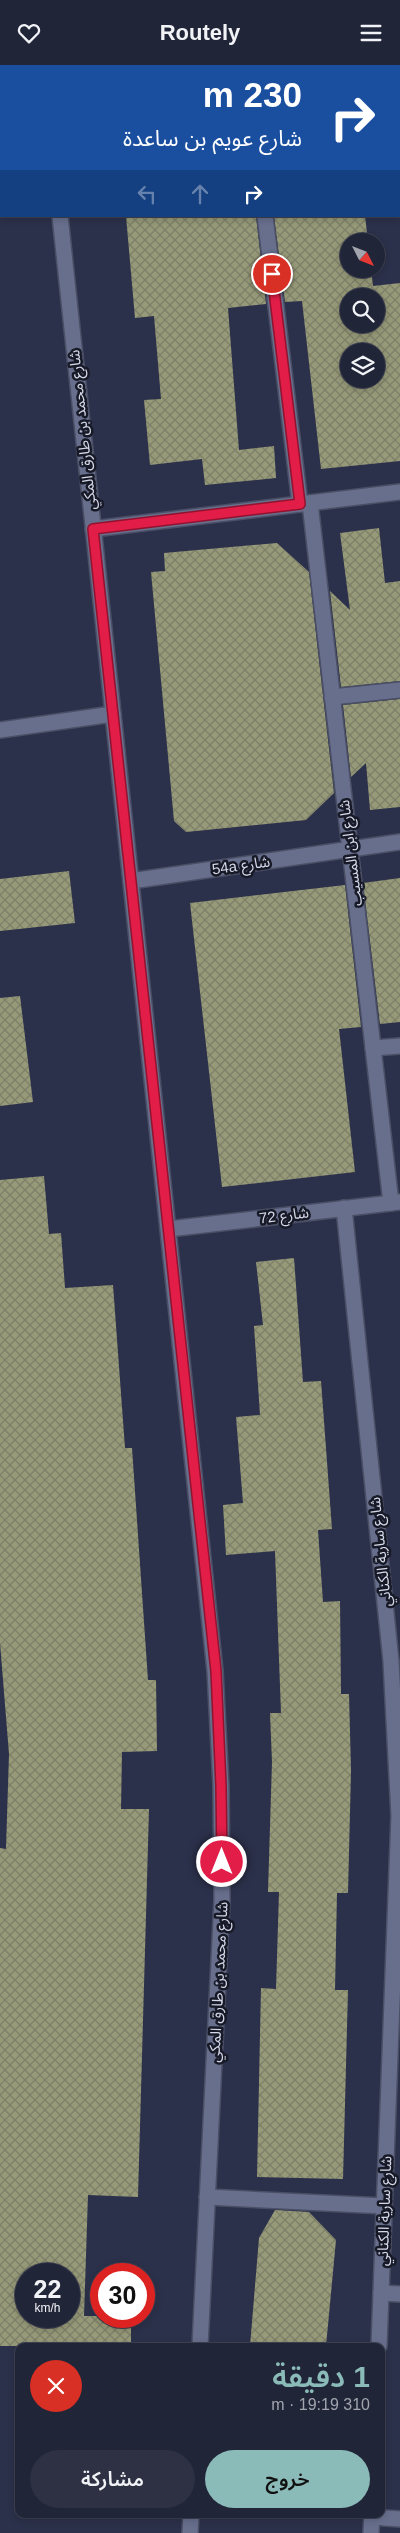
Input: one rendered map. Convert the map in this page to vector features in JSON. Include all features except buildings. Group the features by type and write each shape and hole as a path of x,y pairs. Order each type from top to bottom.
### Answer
{"street":[{"name":"شارع محمد بن طارق المكي","path":"60,217 216,1671 221,1786 222,1900 200,2343"},
{"name":"شارع ابن المسيب","path":"265,217 332,697 373,1048 395,1202"},
{"path":"93,529 400,492"},
{"path":"332,697 400,690"},
{"path":"0,729 113,714"},
{"name":"54a شارع","path":"131,881 350,848 400,843"},
{"path":"373,1048 400,1046"},
{"name":"شارع 72","path":"169,1229 395,1202"},
{"name":"شارع سارية الكناني","path":"344,1208 391,1661 400,1816 395,2060 384,2206 379,2343"},
{"path":"207,2197 384,2206"},
{"path":"381,2293 400,2293"},
{"path":"385,2517 400,2519"},
{"path":"190,2533 191,2518"},
{"path":"371,2533 372,2518"}],"route":[{"path":"222,1862 216,1671 93,529 300,504 272,274"}]}
